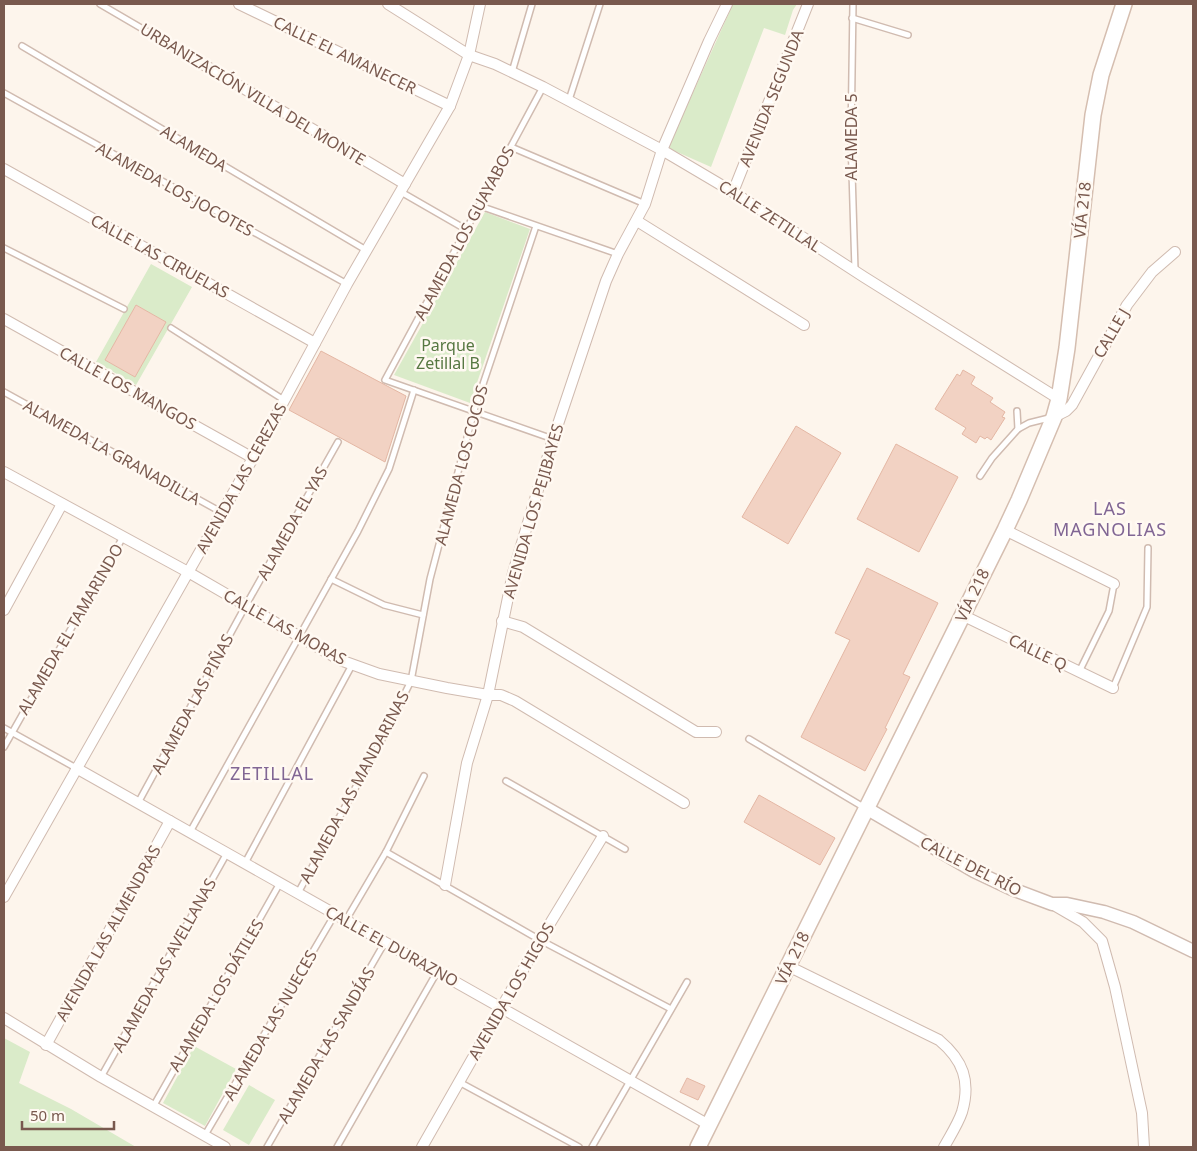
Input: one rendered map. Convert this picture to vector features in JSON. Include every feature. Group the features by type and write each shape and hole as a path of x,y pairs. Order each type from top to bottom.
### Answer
{"main road":[{"name":"VÍA 218","path":"698,1147 1005,530 1054,417 1059,399 1067,348 1093,115 1104,65 1124,4"}],"street":[{"name":"CALLE EL AMANECER","path":"239,4 450,106"},
{"path":"388,4 469,55"},
{"name":"AVENIDA LAS CEREZAS","path":"4,897 253,458 346,284 450,106 469,55 480,4"},
{"name":"AVENIDA LOS PEJIBAYES","path":"445,885 468,763 488,695 513,573 553,439 606,281 645,204 662,150 727,4"},
{"name":"AVENIDA SEGUNDA","path":"733,192 808,4"},
{"name":"CALLE ZETILLAL","path":"469,55 543,87 662,150 733,192 1059,399"},
{"name":"URBANIZACIÓN VILLA DEL MONTE","path":"189,56 403,188"},
{"name":"CALLE LAS CIRUELAS","path":"4,169 315,343"},
{"path":"637,221 804,325"},
{"name":"CALLE J","path":"1054,417 1066,411 1072,405 1127,305 1152,272 1175,252"},
{"name":"CALLE LOS MANGOS","path":"4,319 253,458"},
{"name":"CALLE LAS MORAS","path":"4,472 188,572 352,665 379,674 411,681 488,695 501,695 516,700 684,803"},
{"path":"4,610 62,504"},
{"path":"1005,530 1114,584"},
{"name":"CALLE Q","path":"962,616 1113,688"},
{"path":"502,621 523,627 696,732 716,732"},
{"name":"CALLE EL DURAZNO","path":"76,768 709,1125"},
{"name":"CALLE DEL RÍO","path":"866,808 974,871 1012,889 1052,904 1067,904 1104,912 1133,922 1193,951"},
{"name":"AVENIDA LAS ALMENDRAS","path":"46,1045 170,821"},
{"name":"AVENIDA LOS HIGOS","path":"422,1147 540,940 603,836"},
{"path":"1052,904 1083,922 1102,941 1115,987 1142,1113 1144,1147"},
{"path":"788,966 939,1040 950,1049 963,1068 966,1087 962,1113 944,1147"},
{"path":"4,1018 152,1107 225,1147"}],"lane":[{"name":"URBANIZACIÓN VILLA DEL MONTE","path":"100,4 189,56"},
{"path":"512,72 532,4"},
{"path":"569,100 600,4"},
{"name":"ALAMEDA 5","path":"853,4 851,138 855,271"},
{"path":"852,18 908,35"},
{"name":"ALAMEDA","path":"22,46 366,251"},
{"name":"ALAMEDA LOS GUAYABOS","path":"414,390 385,380 543,87"},
{"name":"ALAMEDA LOS JOCOTES","path":"4,93 346,284"},
{"path":"511,147 645,204"},
{"path":"403,188 467,230"},
{"path":"480,206 618,254"},
{"name":"ALAMEDA LOS COCOS","path":"411,681 430,579 474,411 536,226"},
{"path":"4,248 124,309"},
{"path":"170,328 284,401"},
{"path":"190,832 298,635 358,531 388,469 414,390 553,439"},
{"name":"ALAMEDA LA GRANADILLA","path":"4,392 221,512"},
{"path":"1018,411 1018,429"},
{"path":"980,476 992,458 1018,429 1029,423 1054,417"},
{"name":"ALAMEDA EL YAS","path":"246,605 338,442"},
{"name":"ALAMEDA EL TAMARINDO","path":"4,747 122,537"},
{"path":"1113,688 1148,607 1148,548"},
{"path":"331,579 384,605 423,614"},
{"path":"1079,672 1109,611 1114,584"},
{"name":"ALAMEDA LAS PIÑAS","path":"138,803 246,605"},
{"path":"244,863 352,665"},
{"name":"ALAMEDA LAS MANDARINAS","path":"298,893 411,681"},
{"path":"4,728 76,768"},
{"path":"749,739 866,808"},
{"path":"346,920 386,852 424,776"},
{"path":"506,781 626,849"},
{"path":"386,852 540,940 671,1010"},
{"name":"ALAMEDA LAS AVELLANAS","path":"101,1077 227,853"},
{"name":"ALAMEDA LOS DÁTILES","path":"152,1107 280,882"},
{"name":"ALAMEDA LAS NUECES","path":"205,1136 335,914"},
{"name":"ALAMEDA LAS SANDÍAS","path":"267,1147 384,942"},
{"path":"336,1147 437,972"},
{"path":"592,1147 687,982"},
{"path":"458,1082 579,1147"}],"green space":[{"path":"733,4 797,4 793,10 785,35 764,28 711,167 668,148"},
{"name":"Parque Zetillal B","path":"485,212 530,229 470,403 394,375"},
{"path":"151,264 192,287 136,385 96,362","holes":["136,305 166,322 135,377 105,360"]},
{"path":"4,1038 30,1052 19,1083 71,1109 136,1147 4,1147"},
{"path":"194,1046 236,1069 205,1126 163,1103"},
{"path":"249,1085 275,1100 249,1145 223,1130"}],"building":[{"path":"136,305 166,322 135,377 105,360"},
{"path":"321,351 406,396 385,462 289,410"},
{"path":"963,370 975,377 971,384 993,398 990,402 1005,412 1002,417 1005,418 991,440 980,436 976,443 962,434 966,428 935,409 957,374 960,376"},
{"path":"796,426 841,453 788,544 742,517"},
{"path":"896,444 958,477 919,552 857,519"},
{"path":"867,568 938,603 903,674 910,677 885,728 887,729 865,771 801,737 850,640 835,633"},
{"path":"759,795 835,838 820,865 744,822"},
{"path":"687,1078 705,1086 698,1100 680,1092"}],"district":[{"name":"LAS MAGNOLIAS","path":"1110,519"},
{"name":"ZETILLAL","path":"272,774"}]}
